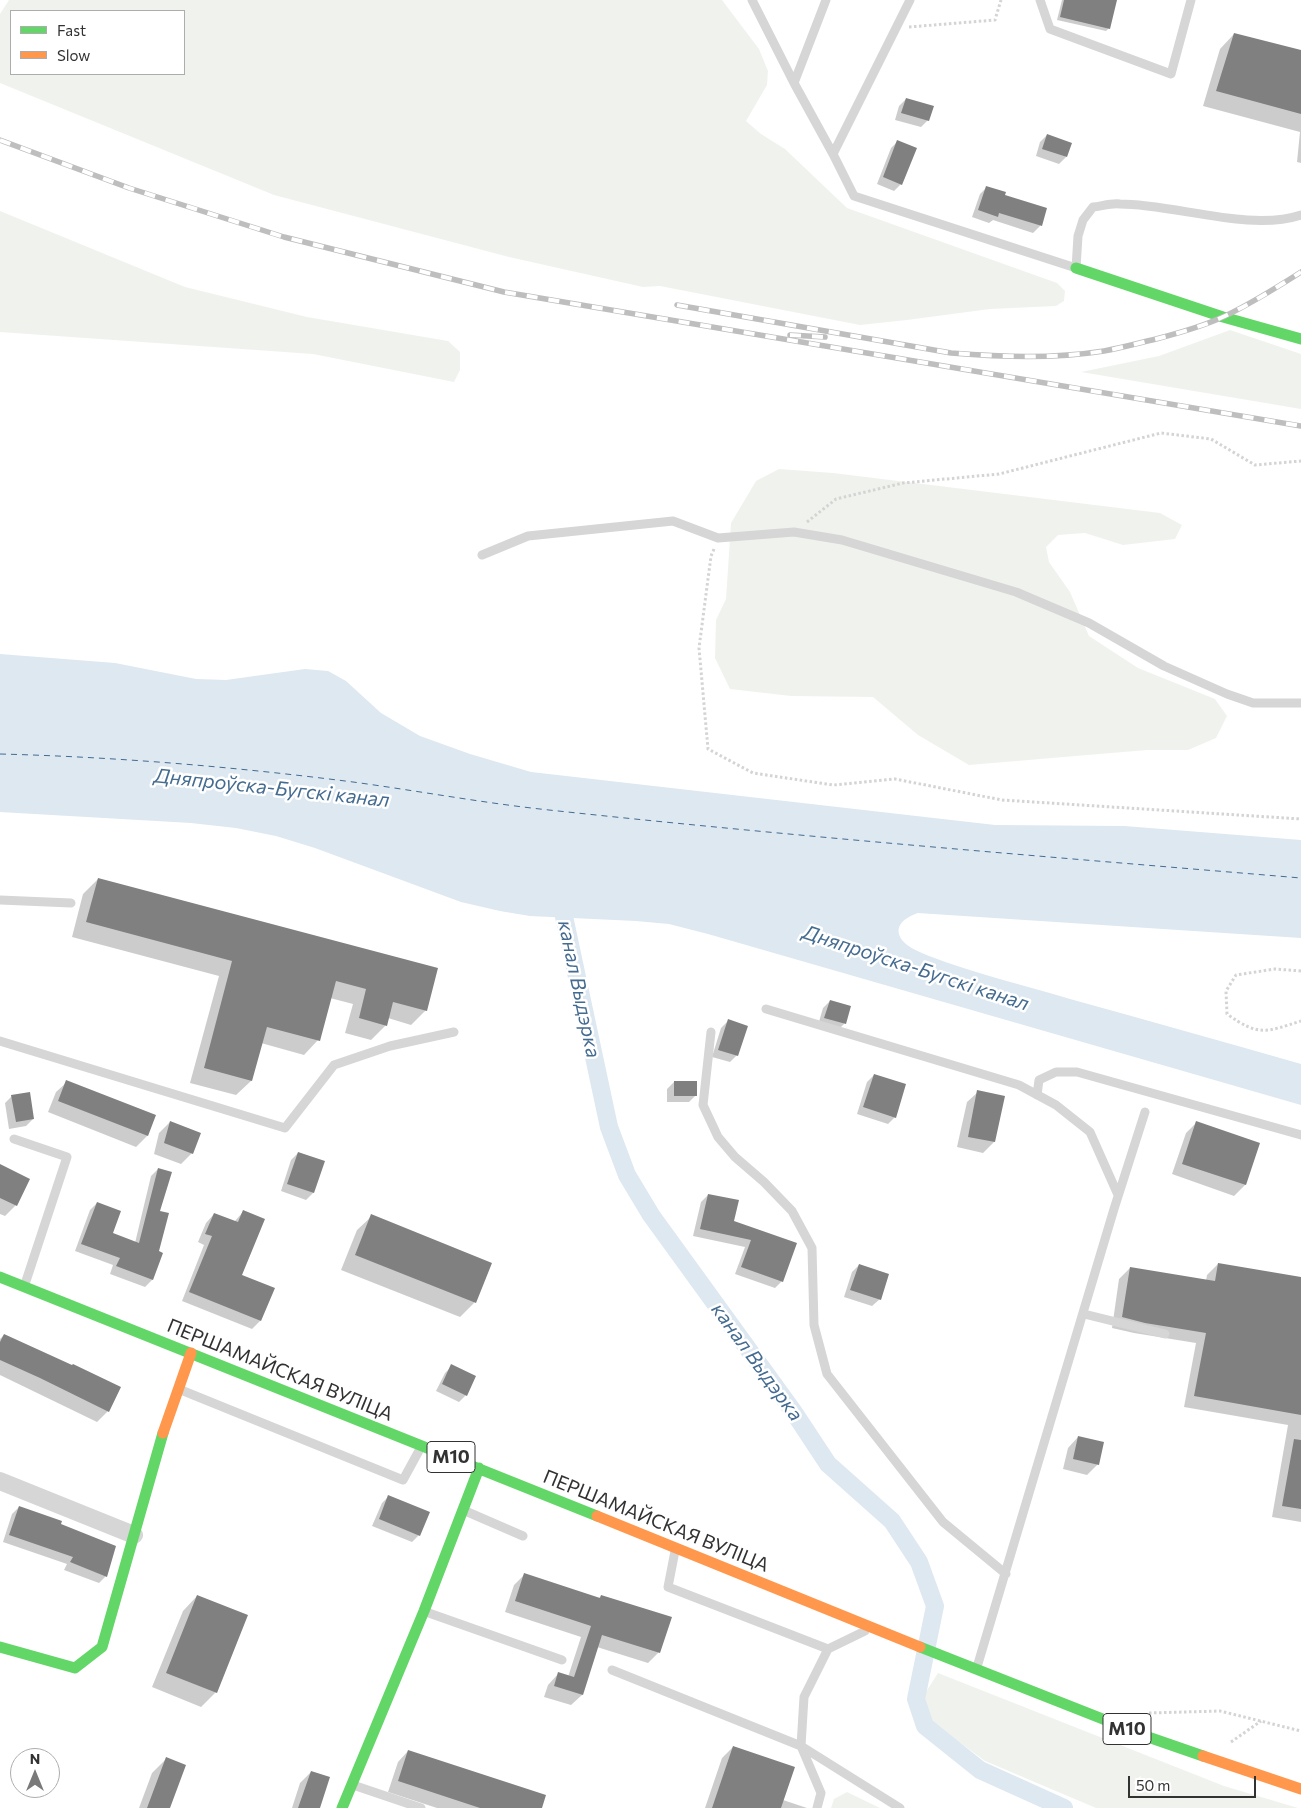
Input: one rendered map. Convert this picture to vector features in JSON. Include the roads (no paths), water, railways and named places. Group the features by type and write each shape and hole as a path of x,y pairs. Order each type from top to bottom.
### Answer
{"main road":[{"path":"1076,268 1223,317 1301,339"},
{"name":"ПЕРШАМАЙСКАЯ ВУЛІЦА","path":"0,1277 479,1468 976,1670 1151,1738 1301,1789"},
{"path":"0,1646 75,1668 102,1647 162,1436 191,1353"},
{"path":"342,1808 424,1611 479,1468"}],"street":[{"path":"0,1481 134,1535"}],"lane":[{"path":"752,0 854,196 1076,268 1078,236 1082,220 1093,207 1120,204 1252,220 1291,218 1301,215"},
{"path":"794,83 826,0"},
{"path":"833,154 910,0"},
{"path":"1040,0 1050,29 1171,74 1191,0"},
{"path":"482,555 528,536 674,521 718,538 794,532 842,540 1016,592 1089,623 1164,666 1252,703 1301,703"},
{"path":"0,900 71,903"},
{"path":"766,1009 1019,1085 1056,1106 1090,1132 1118,1195"},
{"path":"0,1041 285,1128 334,1065 390,1046 454,1032"},
{"path":"711,1032 703,1105 718,1137 735,1157 792,1210 812,1248 814,1325 827,1374 942,1522 1006,1574"},
{"path":"1037,1095 1039,1080 1056,1072 1077,1072 1301,1136"},
{"path":"976,1670 1084,1314 1118,1195 1145,1112"},
{"path":"14,1139 67,1157 24,1286"},
{"path":"1084,1314 1165,1334"},
{"path":"178,1389 403,1480 422,1446"},
{"path":"463,1510 523,1536"},
{"path":"675,1548 668,1587 828,1649"},
{"path":"424,1611 562,1660"},
{"path":"817,1808 822,1793 801,1746 804,1697 828,1649 871,1628"},
{"path":"612,1670 801,1746 900,1808"},
{"path":"351,1784 421,1808"}],"water":[{"name":"Дняпроўска-Бугскі канал","path":"0,654 115,663 196,679 226,680 305,669 328,671 346,681 381,713 420,736 470,754 531,772 995,825 1124,826 1301,840 1301,938 918,913 902,923 899,935 911,948 963,968 1301,1064 1301,1105 669,924 530,916 500,911 461,902 315,848 276,836 236,828 191,823 0,812"}],"waterway":[{"name":"канал Выдэрка","path":"559,893 609,1127 627,1175 651,1215 793,1411 828,1464 892,1521 919,1562 935,1606 916,1699 925,1726 980,1770 1064,1808"}],"railway":[{"path":"0,140 129,188 284,237 504,292 1301,426"},
{"path":"677,305 951,353 1008,356 1085,354 1165,337 1200,326 1245,306 1301,272"},
{"path":"790,335 825,337"}]}
